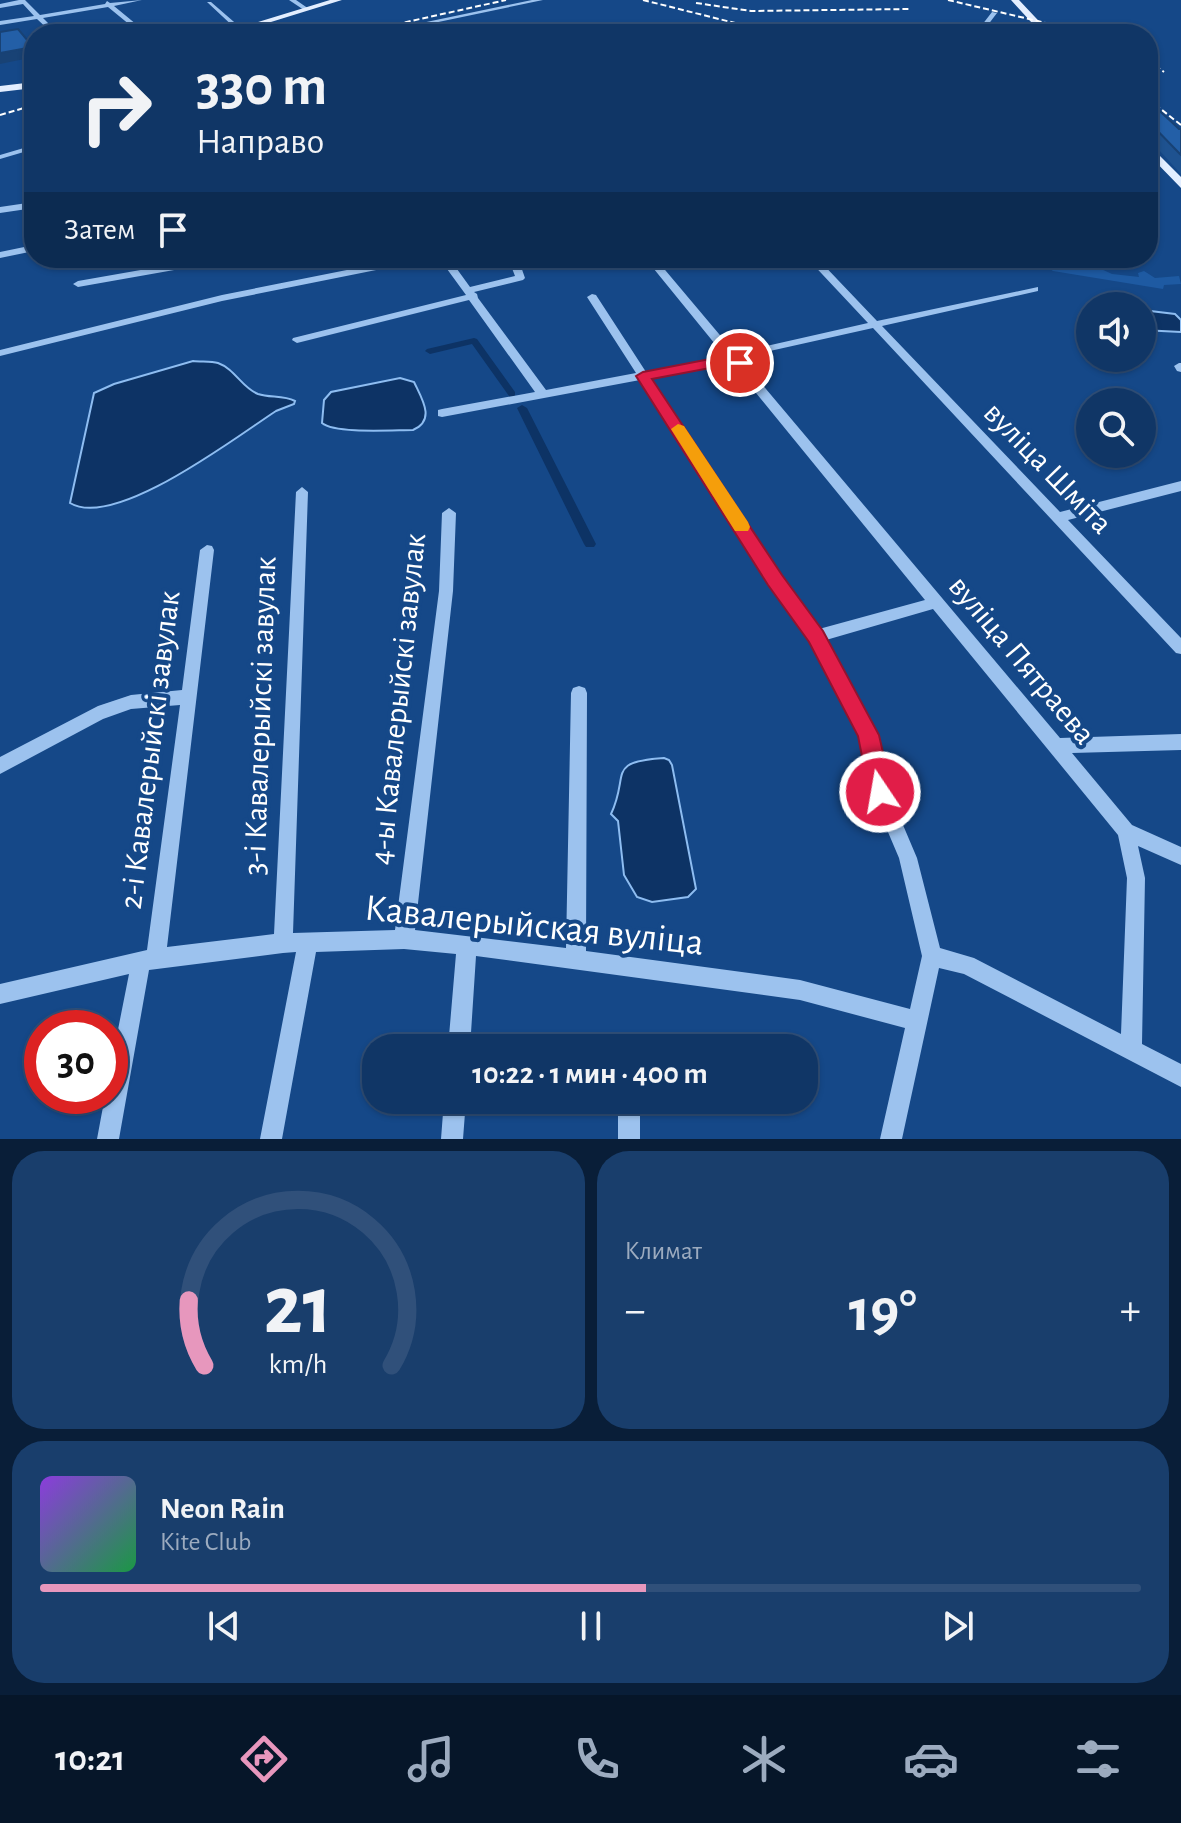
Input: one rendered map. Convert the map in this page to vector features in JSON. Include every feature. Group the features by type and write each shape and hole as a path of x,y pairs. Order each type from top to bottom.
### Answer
{"main road":[{"path":"256,24 338,0"},
{"path":"1015,0 1038,24"},
{"path":"0,89 24,86"},
{"path":"1158,158 1181,184"}],"street":[{"path":"0,23 107,2 139,0"},
{"path":"292,0 306,9"},
{"path":"431,24 540,0"},
{"path":"0,6 23,1 48,24"},
{"path":"107,2 133,24"},
{"path":"209,3 233,24"},
{"path":"986,24 994,13"},
{"path":"0,157 24,150"},
{"path":"0,210 24,206"},
{"path":"0,255 24,250"},
{"path":"78,284 168,268"},
{"path":"0,353 222,298 371,268"},
{"path":"452,268 542,393"},
{"path":"297,340 520,278 516,268"},
{"name":"вуліца Пятраева","path":"659,268 1126,831 1136,878 1131,1050"},
{"name":"вуліца Шміта","path":"822,268 1181,648"},
{"path":"442,413 737,360 1035,289"},
{"path":"592,297 775,580 816,636 869,735 880,792 908,858 932,956 891,1139"},
{"path":"1060,517 1181,486"},
{"name":"3-і Кавалерыйскі завулак","path":"283,943 302,492"},
{"name":"4-ы Кавалерыйскі завулак","path":"404,939 446,591 449,513"},
{"name":"2-і Кавалерыйскі завулак","path":"108,1139 148,959 207,550"},
{"path":"816,636 937,602"},
{"path":"576,959 579,693"},
{"path":"0,766 98,713 131,702 187,697"},
{"path":"1058,746 1181,742"},
{"path":"1126,831 1181,856"},
{"name":"Кавалерыйская вуліца","path":"0,994 148,959 283,943 404,939 800,990 917,1021"},
{"path":"271,1139 308,942"},
{"path":"460,1034 467,945"},
{"path":"932,956 967,965 1181,1076"},
{"path":"452,1139 454,1114"},
{"path":"629,1114 629,1139"}],"shaded area":[{"path":"1048,268 1099,268 1112,274 1139,277 1138,273 1144,271 1155,278 1179,276 1181,284 1164,285 1163,289"},
{"path":"1156,312 1175,314 1181,320 1181,332 1156,331"},
{"path":"193,361 218,363 252,391 290,399 295,401 294,404 276,411 205,459 144,493 116,504 90,508 70,503 94,393 114,384"},
{"path":"400,378 414,382 420,395 426,415 420,426 413,430 379,431 339,429 322,423 324,400 331,392"},
{"path":"664,758 672,765 696,889 688,897 652,902 637,897 624,875 618,821 611,814 626,767"}],"building":[{"path":"18,29 24,36 24,49 0,53 0,32"},
{"path":"1158,109 1181,129 1181,155 1158,131"}],"waterway":[{"path":"430,351 474,341 512,394"},
{"path":"522,408 590,544"}],"railway":[{"path":"397,24 506,0"},
{"path":"643,0 739,24"},
{"path":"948,0 1050,24"},
{"path":"696,3 751,11 911,9"},
{"path":"1158,68 1164,72"},
{"path":"1158,107 1181,125"},
{"path":"0,115 24,108"}],"slow traffic":[{"path":"678,429 741,527"}],"route":[{"path":"740,363 710,363 643,376 775,580 816,636 869,735 880,792"}]}
